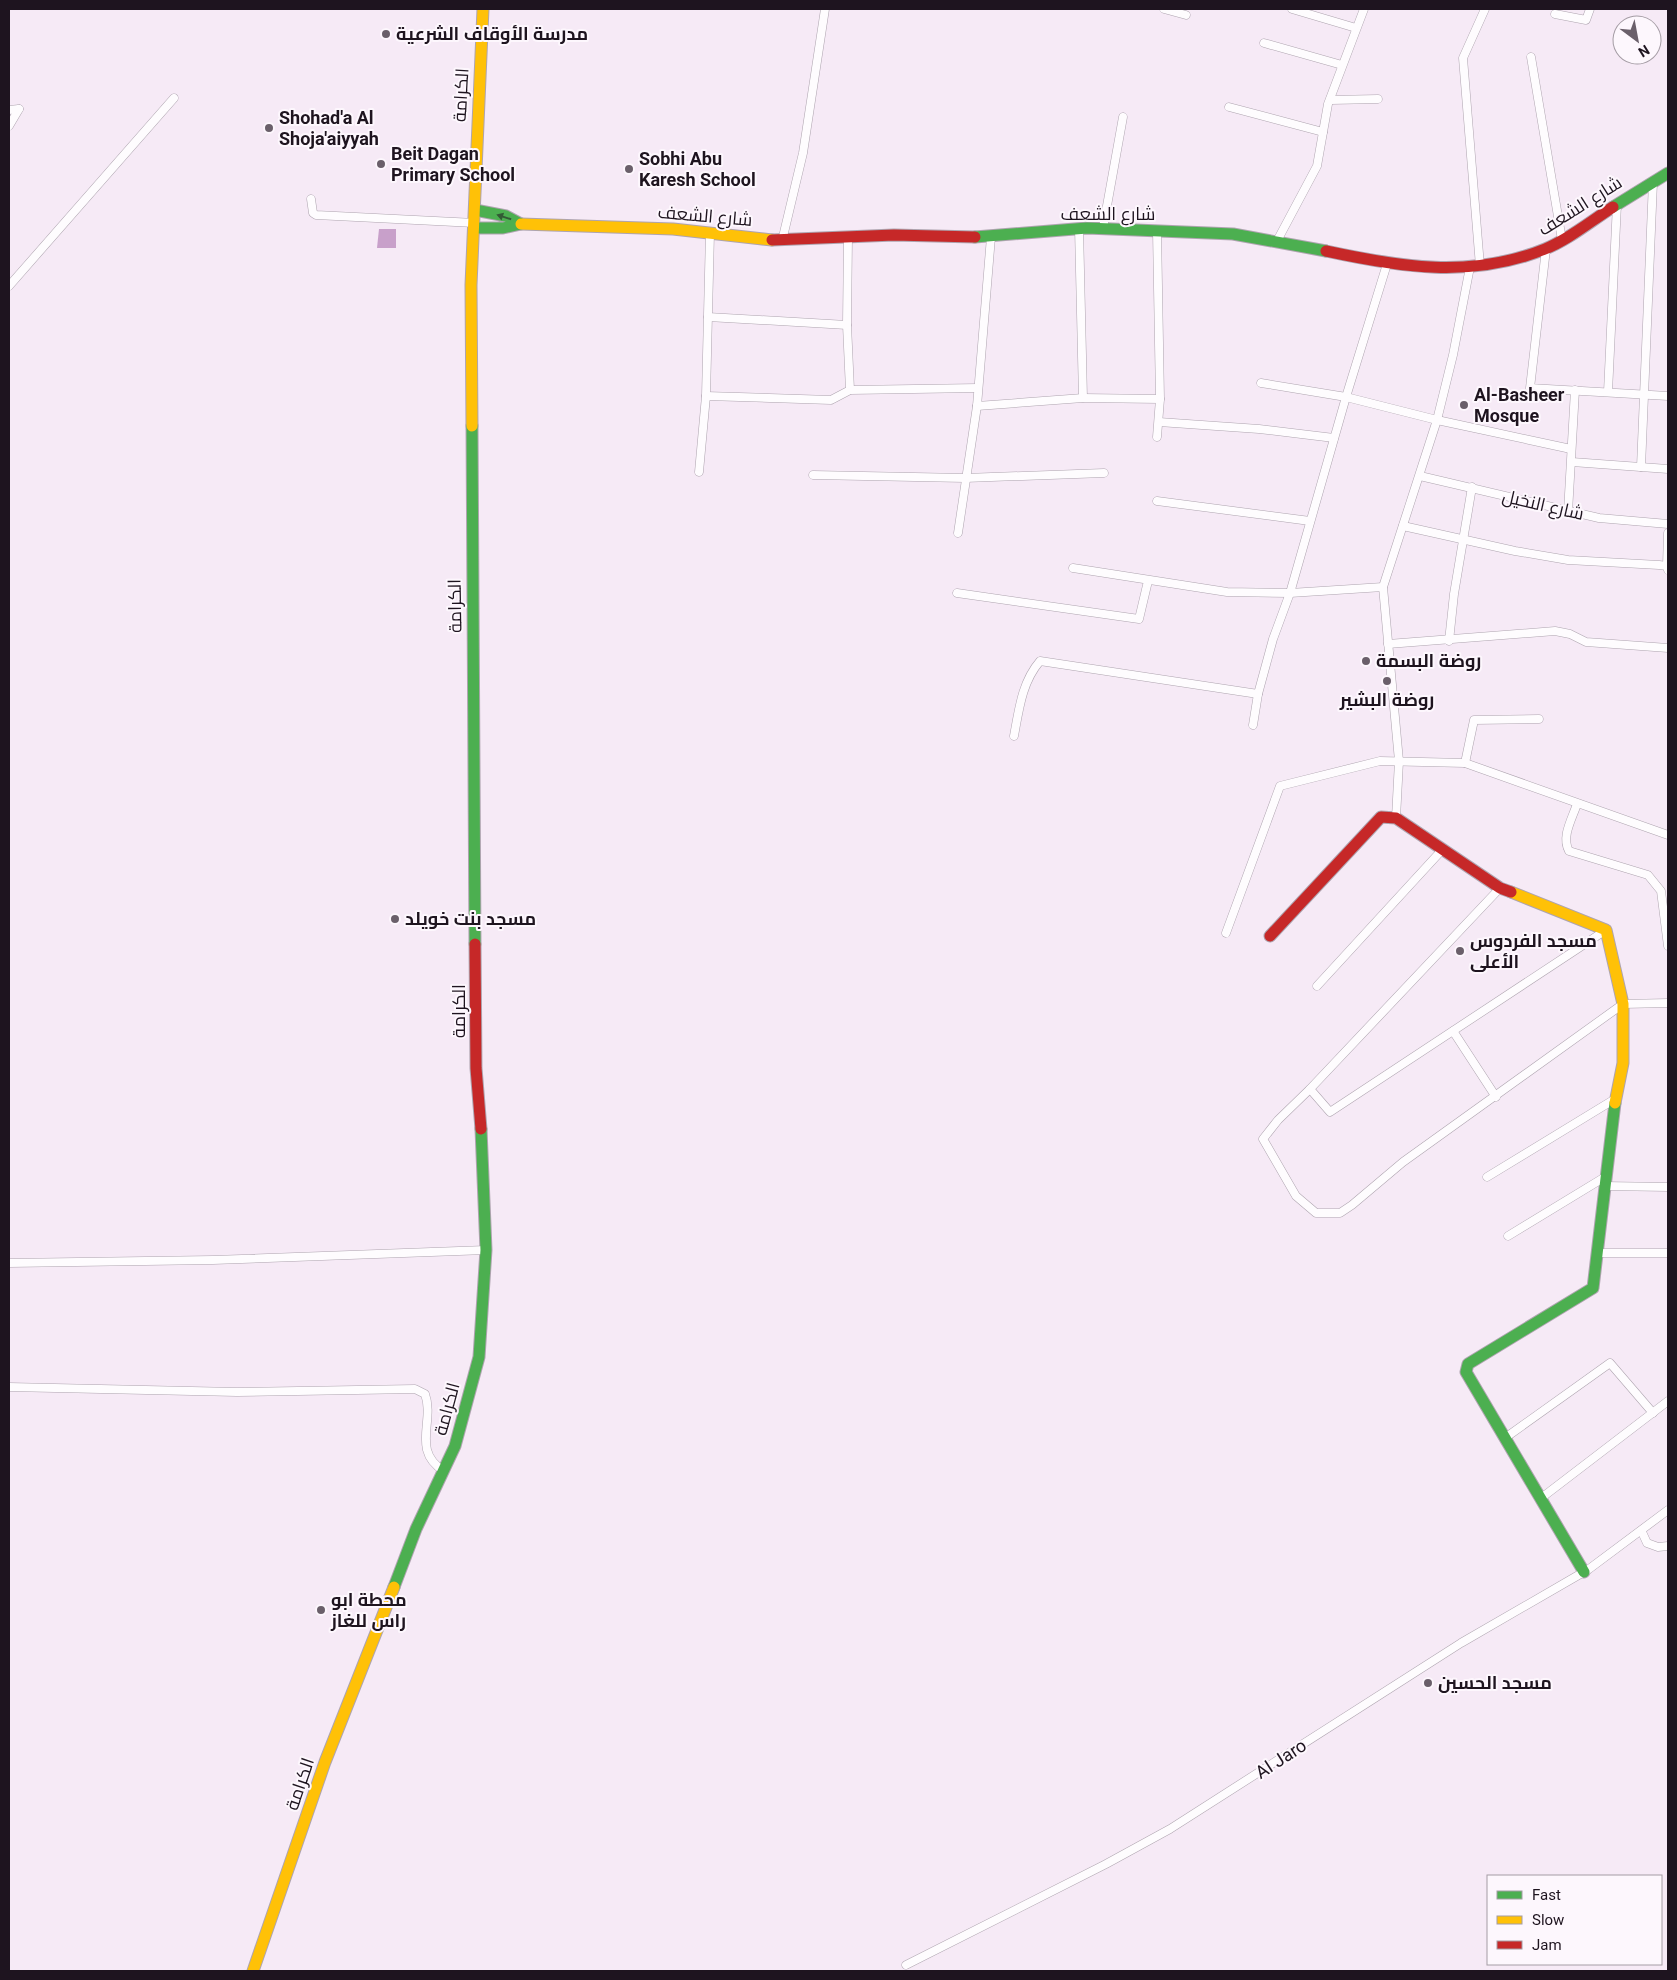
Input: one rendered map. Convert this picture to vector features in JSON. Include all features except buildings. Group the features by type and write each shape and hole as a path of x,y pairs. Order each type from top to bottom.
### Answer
{"street":[{"name":"الكرامة","path":"253,1971 325,1762 345,1716 416,1529 455,1446 479,1357 486,1250 482,1128 476,1059 476,781 471,514 470,285 475,226 477,115 483,9"},
{"path":"782,240 803,153 825,9"},
{"path":"1164,9 1186,15"},
{"path":"1292,9 1356,28"},
{"path":"1277,241 1317,166 1331,100 1342,65 1364,9"},
{"path":"1396,818 1399,761 1383,587 1437,420 1475,266 1463,58 1485,9"},
{"path":"1555,14 1586,20 1590,9"},
{"path":"1264,43 1342,65"},
{"path":"1531,57 1562,240"},
{"path":"9,286 174,98"},
{"path":"1331,100 1378,99"},
{"path":"1229,107 1324,132"},
{"path":"9,110 19,109 9,126"},
{"path":"1103,228 1123,117"},
{"name":"شارع الشعف","path":"475,226 503,228 521,224 673,229 782,240 848,237 991,236 1079,228 1103,228 1233,234 1277,241 1387,264 1434,270 1475,266 1515,259 1546,249 1668,173"},
{"path":"1641,467 1652,182"},
{"path":"311,199 312,210 316,215 475,226"},
{"path":"1608,392 1617,204"},
{"name":"شارع الشعف","path":"475,210 506,216 521,224"},
{"path":"1079,228 1083,398"},
{"path":"1157,231 1160,399 1160,422 1157,437"},
{"path":"699,472 706,396 710,233"},
{"path":"958,533 977,406 991,236"},
{"path":"848,237 847,325 850,390"},
{"path":"1546,249 1530,388 1668,396"},
{"path":"1253,725 1258,694 1290,593 1346,397 1387,264"},
{"path":"708,317 847,325"},
{"path":"1261,383 1346,397 1437,420 1571,449"},
{"path":"706,396 831,400 850,390 978,388"},
{"path":"1568,512 1575,390"},
{"path":"977,406 1083,398 1160,399"},
{"path":"1160,422 1258,429 1334,438"},
{"path":"1572,462 1668,469"},
{"path":"813,475 965,478 1104,473"},
{"name":"شارع النخيل","path":"1420,476 1568,512 1599,518 1668,524"},
{"path":"1449,641 1462,538 1472,488"},
{"path":"1158,501 1310,522"},
{"path":"1403,526 1515,551 1568,560 1667,568 1668,533"},
{"path":"1073,568 1227,592 1290,593 1383,587"},
{"path":"957,593 1139,619 1148,581"},
{"path":"1388,644 1449,641 1555,631 1570,634 1586,642 1668,648"},
{"path":"1014,736 1021,697 1029,674 1040,661 1258,694"},
{"path":"1465,763 1474,720 1539,719"},
{"path":"1226,933 1280,786 1380,761 1465,763 1668,835"},
{"path":"1577,804 1566,835 1566,845 1569,851 1648,875 1657,883 1661,891 1668,946"},
{"path":"1270,936 1381,817 1396,818 1500,888 1606,930"},
{"path":"1317,986 1442,850"},
{"path":"1500,888 1310,1089 1278,1120 1263,1139 1274,1162 1296,1196 1316,1213 1340,1213 1352,1205 1403,1162 1623,1004 1668,1003"},
{"path":"1584,1572 1466,1372 1468,1364 1593,1288 1605,1182 1623,1063 1623,1004 1606,930"},
{"path":"1310,1089 1330,1112 1606,930"},
{"path":"1453,1031 1496,1097"},
{"path":"1487,1177 1616,1100"},
{"path":"1508,1236 1605,1182 1668,1187"},
{"path":"9,1263 213,1260 486,1250"},
{"path":"1596,1253 1668,1253"},
{"path":"1505,1438 1610,1363 1653,1413"},
{"path":"9,1387 237,1392 415,1389 425,1394 429,1404 425,1441 430,1460 444,1471"},
{"path":"1540,1499 1668,1401"},
{"name":"Al Jaro","path":"906,1965 1106,1864 1170,1829 1461,1643 1584,1572 1642,1532 1668,1510"},
{"path":"1642,1532 1647,1543 1658,1547 1668,1546"}],"shaded area":[{"path":"379,229 396,229 396,248 377,248"}],"traffic: fast":[{"path":"1613,207 1668,173"},
{"path":"475,210 506,216 521,224 503,228 475,228"},
{"path":"975,237 1087,228 1233,234 1326,251"},
{"path":"472,426 475,944"},
{"path":"1584,1572 1466,1372 1468,1364 1593,1288 1615,1103"},
{"path":"394,1587 416,1529 455,1446 479,1357 486,1250 481,1129"}],"traffic: slow":[{"path":"472,426 471,285 483,9"},
{"path":"521,224 673,229 772,240"},
{"path":"1511,892 1606,930 1623,1004 1623,1063 1615,1103"},
{"path":"253,1971 325,1762 394,1587"}],"traffic: jam":[{"path":"1326,251 1381,262 1408,265 1463,267 1490,264 1517,258 1554,245 1613,207"},
{"path":"772,240 894,235 975,237"},
{"path":"1270,936 1381,817 1396,818 1500,888 1511,892"},
{"path":"475,944 476,1068 481,1129"}],"place":[{"name":"مدرسة الأوقاف الشرعية","path":"386,34"},
{"name":"Shohad'a Al Shoja'aiyyah","path":"269,128"},
{"name":"Beit Dagan Primary School","path":"381,164"},
{"name":"Sobhi Abu Karesh School","path":"629,169"},
{"name":"Al-Basheer Mosque","path":"1464,405"},
{"name":"روضة البسمة","path":"1366,661"},
{"name":"روضة البشير","path":"1387,681"},
{"name":"مسجد بنت خويلد","path":"395,919"},
{"name":"مسجد الفردوس الأعلى","path":"1460,951"},
{"name":"محطة ابو راس للغاز","path":"321,1610"},
{"name":"مسجد الحسين","path":"1428,1683"}]}
